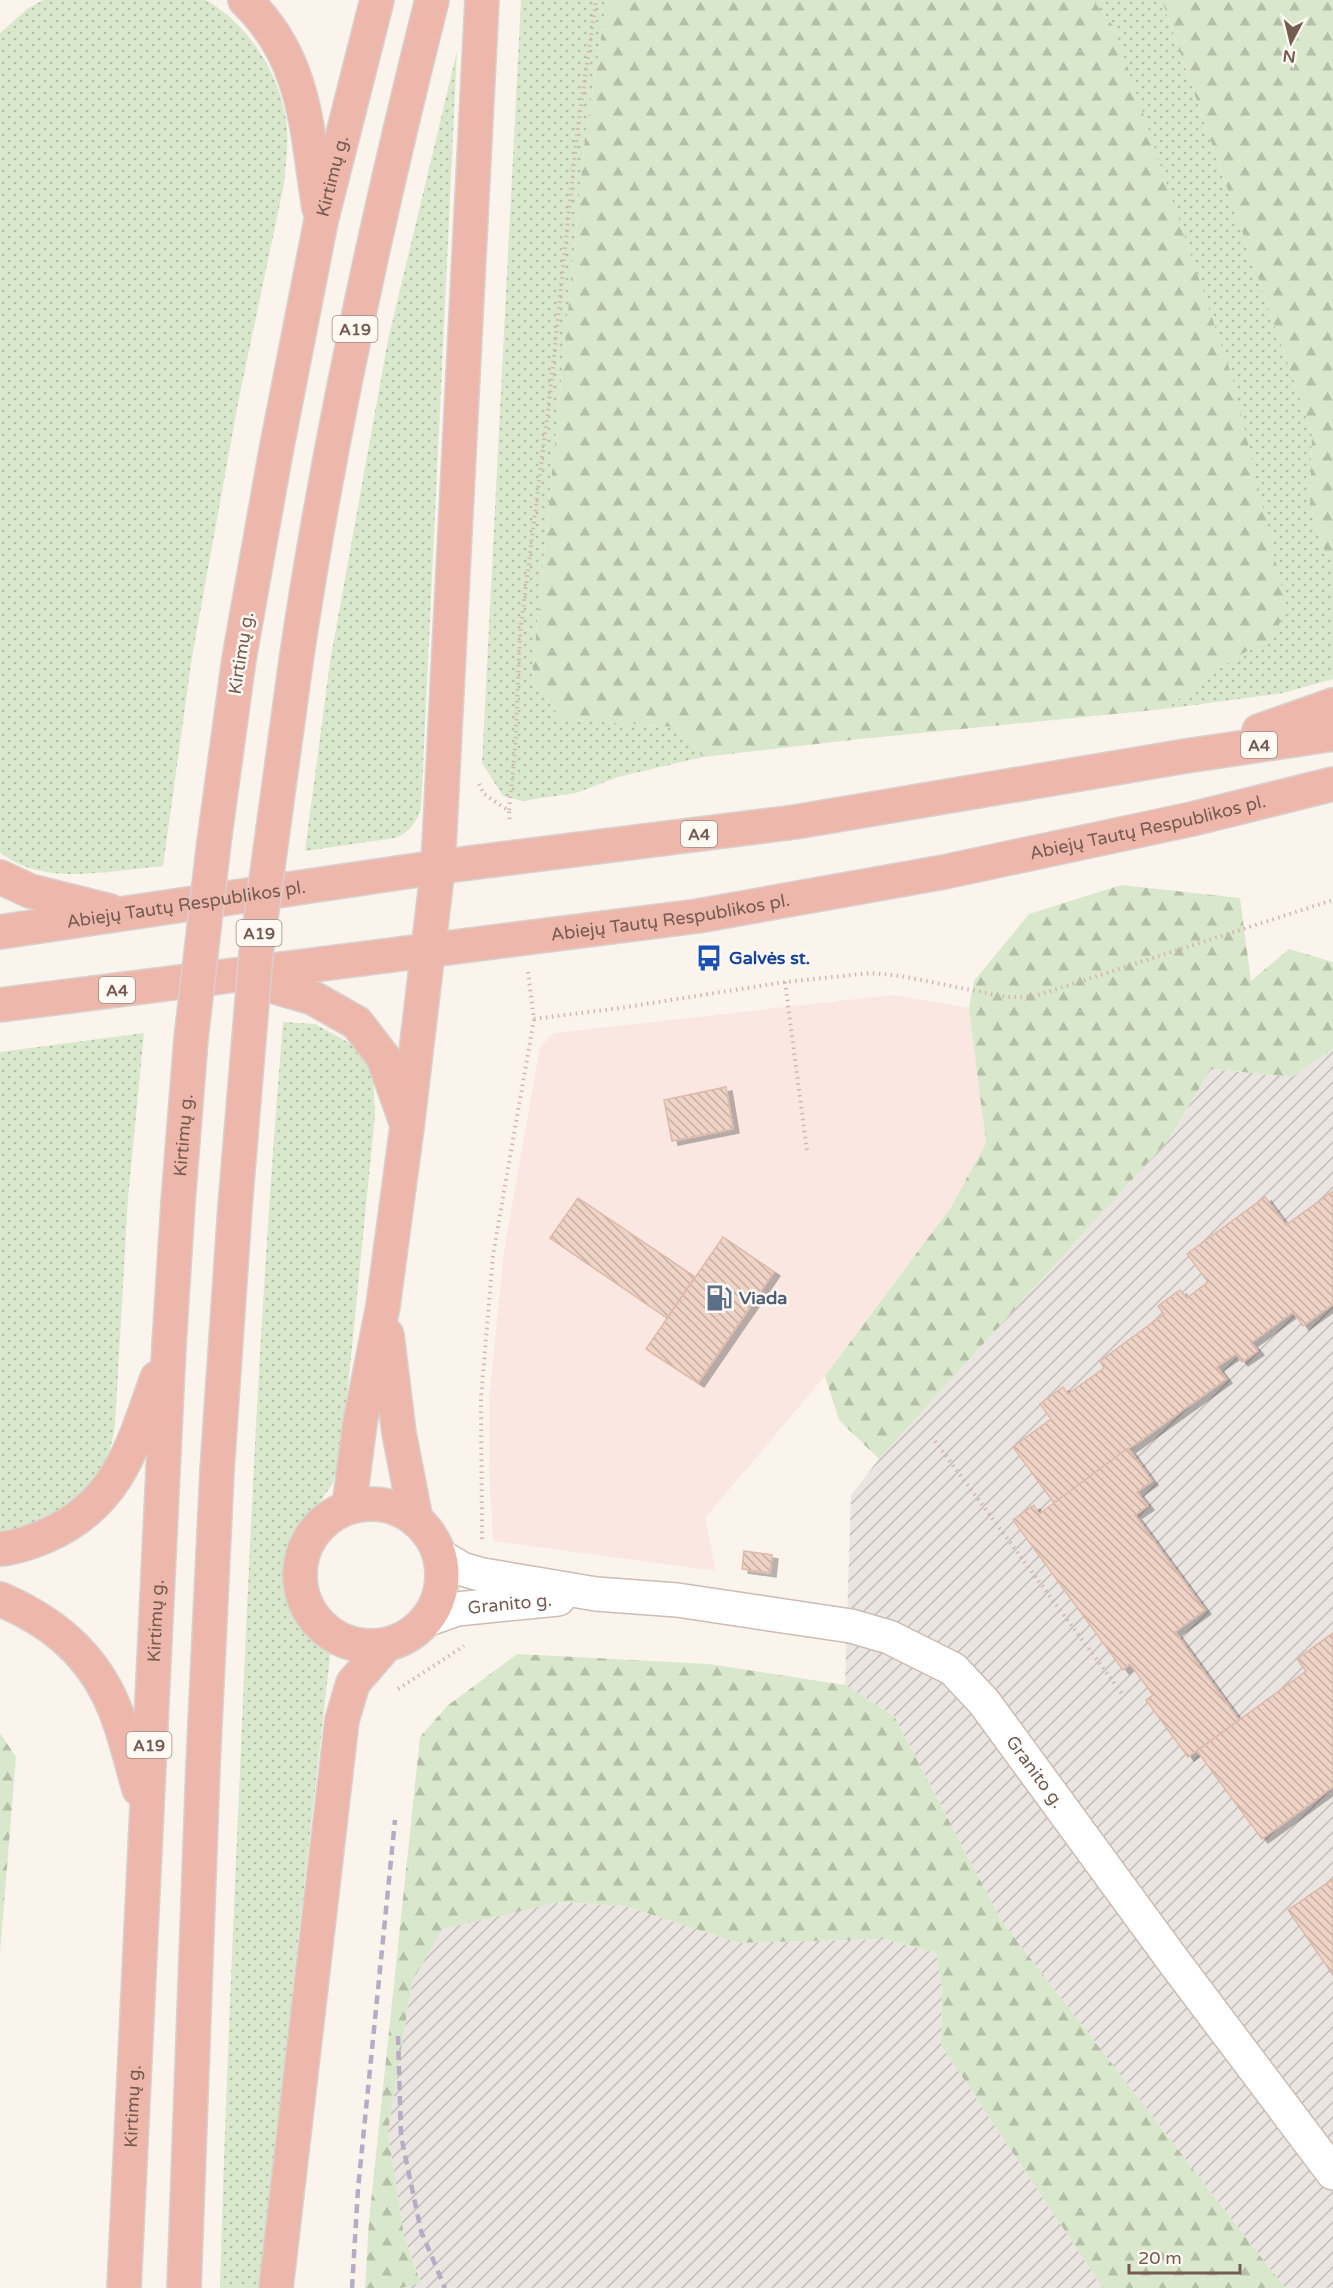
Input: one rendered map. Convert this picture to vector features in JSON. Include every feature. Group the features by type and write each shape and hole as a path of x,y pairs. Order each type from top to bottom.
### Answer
{"highway":[{"path":"245,0 276,36 296,77 321,221"},
{"name":"Kirtimų g.","path":"124,2288 169,1345 178,1203 195,1004 239,659 276,451 321,221 377,0"},
{"name":"A19","path":"184,2288 203,1766 216,1495 256,954 296,661 328,461 369,262 432,0"},
{"path":"349,1507 360,1423 383,1306 438,867 482,0"},
{"path":"1186,756 1333,705"},
{"name":"Abiejų Tautų Respublikos pl.","path":"0,932 438,867 795,822 1186,756 1333,734"},
{"name":"Abiejų Tautų Respublikos pl.","path":"0,1005 698,916 944,872 1192,819 1333,784"},
{"path":"0,877 30,891 126,915"},
{"path":"234,975 313,998 357,1023 383,1056 407,1127"},
{"path":"383,1306 399,1433 416,1520"},
{"path":"0,1549 38,1539 65,1527 91,1508 114,1483 132,1447 169,1345"},
{"path":"376,1504 398,1509 416,1520 431,1536 440,1556 442,1577 438,1600 426,1620 408,1635 386,1645 359,1645 334,1636 314,1618 302,1593 300,1566 308,1541 326,1520 349,1507 376,1504"},
{"path":"0,1599 27,1610 61,1633 86,1661 109,1695 146,1812"},
{"path":"276,2288 342,1720 353,1683 386,1645"}],"street":[{"name":"Granito g.","path":"440,1556 462,1569 483,1575 596,1594 677,1600 851,1626 889,1637 953,1669 984,1702 1172,1959 1333,2173"},
{"name":"Granito g.","path":"426,1620 457,1609 596,1594"}],"path":[{"path":"513,858 508,811 515,750 520,634 550,394 577,134 596,0"},
{"path":"475,776 484,794 508,811"},
{"path":"524,939 534,1019 785,982 872,973 901,976 1006,997 1032,997 1333,900"},
{"path":"785,982 807,1152"},
{"path":"935,1441 1123,1695"}],"shaded area":[{"path":"892,995 969,1008 986,1143 951,1207 825,1376 705,1518 716,1571 493,1541 489,1465 489,1399 504,1251 540,1047 554,1033"},
{"path":"1333,1049 1333,2288 1285,2288 1001,1920 894,1716 845,1685 851,1495 879,1459 1169,1139 1211,1069 1292,1077"},
{"path":"560,1902 625,1906 739,1943 885,1939 936,1953 942,1987 941,2045 1103,2288 401,2288 421,2282 404,2236 388,2132 412,1982 441,1929"}],"green space":[{"path":"43,0 206,0 234,21 258,49 275,80 285,114 287,131 284,184 238,403 192,657 163,866 100,873 78,874 36,870 17,863 0,852 0,33 27,9"},
{"path":"521,0 607,0 585,138 532,676 561,719 675,727 703,757 618,777 576,793 522,801 503,796 482,763"},
{"path":"607,0 1093,0 1114,27 1233,380 1286,605 1275,636 1231,660 1165,709 703,757 675,727 561,719 532,676 585,138"},
{"path":"1093,0 1162,0 1312,433 1310,506 1325,552 1333,555 1333,679 1283,693 1165,709 1231,660 1275,636 1114,27"},
{"path":"1162,0 1333,0 1333,555 1325,552 1310,506 1312,433"},
{"path":"457,51 421,809 411,827 395,838 305,851 330,662 388,340"},
{"path":"1121,885 1240,898 1251,981 1289,949 1333,962 1333,1049 1292,1077 1211,1069 1169,1139 879,1459 839,1420 825,1376 951,1207 986,1143 969,1008 974,981 1029,914"},
{"path":"283,1022 315,1024 353,1045 373,1073 375,1115 342,1448 333,1483 293,1540 285,1568 291,1611 309,1633 331,1648 259,2288 220,2288 229,2017 253,1475 269,1203"},
{"path":"144,1033 128,1198 115,1425 110,1449 102,1470 77,1500 43,1521 0,1536 0,1052"},
{"path":"517,1654 709,1664 845,1685 894,1716 1001,1920 1285,2288 1103,2288 941,2045 942,1987 936,1953 885,1939 739,1943 625,1906 561,1902 442,1929 412,1982 388,2132 404,2236 421,2283 401,2288 365,2288 369,2221 420,1737 447,1706"},
{"path":"0,1733 16,1757 0,1953"}],"building":[{"path":"726,1087 733,1129 672,1141 664,1100"},
{"path":"1333,1191 1333,1304 1303,1326 1293,1312 1251,1343 1258,1351 1242,1362 1236,1354 1217,1367 1226,1379 1054,1503 1013,1447 1051,1419 1040,1404 1063,1387 1068,1394 1104,1368 1100,1361 1164,1314 1158,1306 1180,1290 1187,1298 1208,1282 1187,1254 1265,1197 1286,1225"},
{"path":"578,1198 695,1277 667,1318 550,1238"},
{"name":"Viada","path":"723,1237 774,1272 698,1383 646,1349"},
{"path":"1128,1448 1152,1481 1137,1492 1148,1506 1135,1515 1205,1610 1175,1632 1239,1720 1188,1757 1146,1700 1153,1695 1130,1664 1123,1670 1013,1520 1034,1505 1039,1514"},
{"path":"744,1551 772,1555 770,1573 742,1569"},
{"path":"1333,1633 1333,1787 1262,1839 1197,1751 1306,1671 1297,1659"},
{"path":"1333,1879 1333,1975 1288,1910"}],"railway":[{"path":"352,2288 358,2189 395,1820"},
{"path":"398,2036 401,2136 421,2231 445,2288"}],"place":[{"name":"Galvės st.","path":"709,958"},
{"name":"Viada","path":"719,1298"}]}
